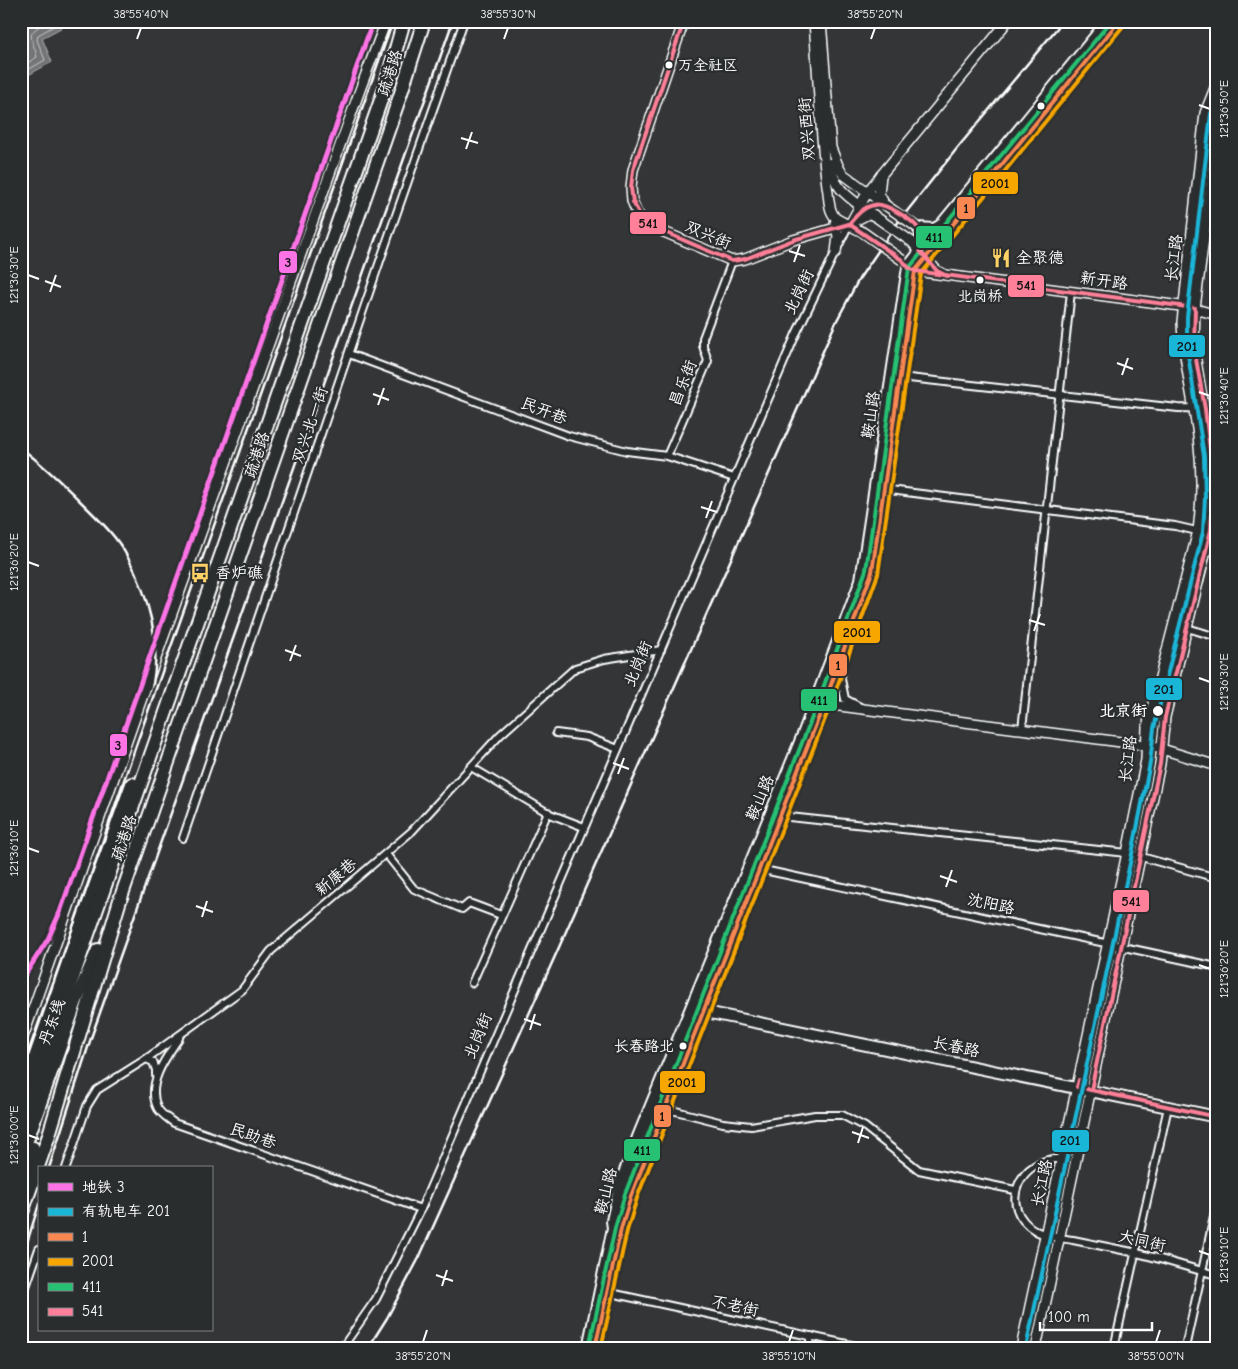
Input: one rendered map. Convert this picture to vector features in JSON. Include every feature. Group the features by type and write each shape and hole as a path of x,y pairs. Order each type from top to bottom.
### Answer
{"highway":[{"name":"疏港路","path":"21,1092 61,995 203,588 232,525 383,94 404,21"},
{"name":"疏港路","path":"120,900 399,99 424,21"},
{"path":"21,1215 63,1059 89,1005 120,900"},
{"name":"丹东线","path":"21,1157 76,1001 120,900"},
{"path":"21,1125 61,995"},
{"path":"21,1181 43,1136"}],"main road":[{"path":"21,1043 156,660 386,21"},
{"name":"双兴街","path":"684,21 633,170 631,187 632,201 636,213 653,227 732,261 745,259 793,240 850,224 868,214 875,216"},
{"name":"双兴西街","path":"814,21 826,174 830,208 838,236 836,252"},
{"name":"双兴西街","path":"822,21 831,148 843,174 884,204"},
{"path":"850,224 862,206 868,191 1008,21"},
{"path":"923,254 941,225 1108,21"},
{"path":"833,216 864,233 908,266 923,254 1119,21"},
{"name":"长江路","path":"1021,1348 1146,760 1147,726 1198,531 1201,511 1200,458 1182,335 1183,307 1206,113 1217,83"},
{"name":"长江路","path":"1036,1348 1160,764 1165,717 1215,515 1205,409 1194,348 1195,308 1213,193 1217,137"},
{"path":"831,148 833,179 842,191"},
{"path":"826,174 832,187 842,191 912,242 937,271 947,276"},
{"path":"881,175 880,194 884,204"},
{"path":"862,206 877,203 884,204 918,228 934,229 941,225"},
{"path":"918,228 923,254"},
{"name":"新开路","path":"908,266 947,276 1195,308 1217,315"},
{"name":"鞍山路","path":"588,1348 620,1229 623,1226 631,1196 824,704 872,572 880,489 908,266"},
{"name":"鞍山路","path":"595,1348 613,1228 612,1221 620,1184 689,1008 802,737 861,580 900,377 908,266"},
{"path":"824,704 1146,745 1217,766"},
{"name":"长春路","path":"689,1008 1217,1117"}],"street":[{"name":"双兴北一街","path":"183,838 464,21"},
{"name":"北岗街","path":"342,1348 376,1299 421,1209 796,334 850,224"},
{"name":"昌乐街","path":"667,456 708,361 703,346 703,338 732,261"},
{"path":"1022,729 1071,292"},
{"name":"民开巷","path":"349,354 569,436 627,451 667,456 734,478"},
{"path":"900,377 1194,409 1217,409"},
{"path":"880,489 1175,526 1210,534"},
{"path":"1174,624 1217,637"},
{"name":"新康巷","path":"67,1166 87,1106 97,1090 146,1059 242,990 271,950 412,831 500,735 575,668 604,659 661,650"},
{"path":"843,652 841,679 845,699 863,709"},
{"path":"556,734 587,736 618,749"},
{"path":"471,767 548,812 584,827"},
{"path":"472,983 548,812"},
{"path":"780,816 1127,853 1217,878"},
{"path":"386,854 414,889 462,909 469,903 501,915"},
{"name":"沈阳路","path":"759,869 1217,967"},
{"name":"民助巷","path":"182,1034 163,1062 154,1095 157,1109 174,1123 421,1209"},
{"path":"146,1059 153,1062 156,1070 156,1082"},
{"path":"1114,1348 1168,1107"},
{"path":"664,1108 723,1123 751,1126 815,1115 842,1116 865,1127 919,1170 1015,1190"},
{"path":"1046,1235 1031,1228 1020,1216 1015,1206 1015,1190 1020,1179 1033,1167 1054,1158 1062,1159"},
{"path":"1185,1348 1217,1203"},
{"name":"大同街","path":"1046,1235 1134,1253 1217,1275"},
{"path":"21,1301 38,1252"},
{"name":"不老街","path":"603,1292 865,1348"},
{"path":"809,1348 811,1336"}],"water":[{"path":"21,21 74,21 42,38 52,62 21,79"}],"railway":[{"path":"21,1076 393,21"},
{"path":"50,1166 91,1038 453,21"},
{"path":"368,1348 387,1318 419,1258 836,322 859,279 896,225 1063,21"},
{"path":"21,448 51,473 99,520 112,534 127,556 141,586 151,618 155,651 153,684"},
{"path":"21,1262 38,1207"}],"metro line":[{"name":"3","path":"21,981 48,939 60,912 373,21"}],"tram line":[{"name":"201","path":"1026,1348 1132,854 1150,763 1154,728 1203,532 1205,498 1204,456 1187,348 1187,317 1211,114 1217,99"}],"transit line":[{"name":"541","path":"684,21 633,170 631,188 633,202 640,215 653,227 732,261 745,259 793,240 849,224"},
{"name":"411","path":"589,1347 615,1228 625,1194 818,702 866,570 909,268 1111,21"},
{"name":"1","path":"595,1348 621,1229 631,1196 824,704 872,572 915,271 1119,21"},
{"name":"2001","path":"601,1348 627,1231 637,1198 830,706 878,574 921,274 1124,25"},
{"name":"541","path":"849,224 857,215 870,206 884,206 897,212 910,220 918,228 921,236 920,251 937,271 947,276"},
{"name":"541","path":"849,224 915,271 1195,308 1194,348 1211,457 1213,498 1211,530 1165,717 1160,764 1091,1090"},
{"name":"541","path":"1079,1080 1077,1087 1217,1117"}],"place":[{"name":"万全社区","path":"669,65"},
{"name":"全聚德","path":"1001,258"},
{"name":"北岗桥","path":"980,280"},
{"name":"香炉礁","path":"200,573"},
{"name":"北京街","path":"1158,711"},
{"name":"长春路北","path":"683,1046"}]}
